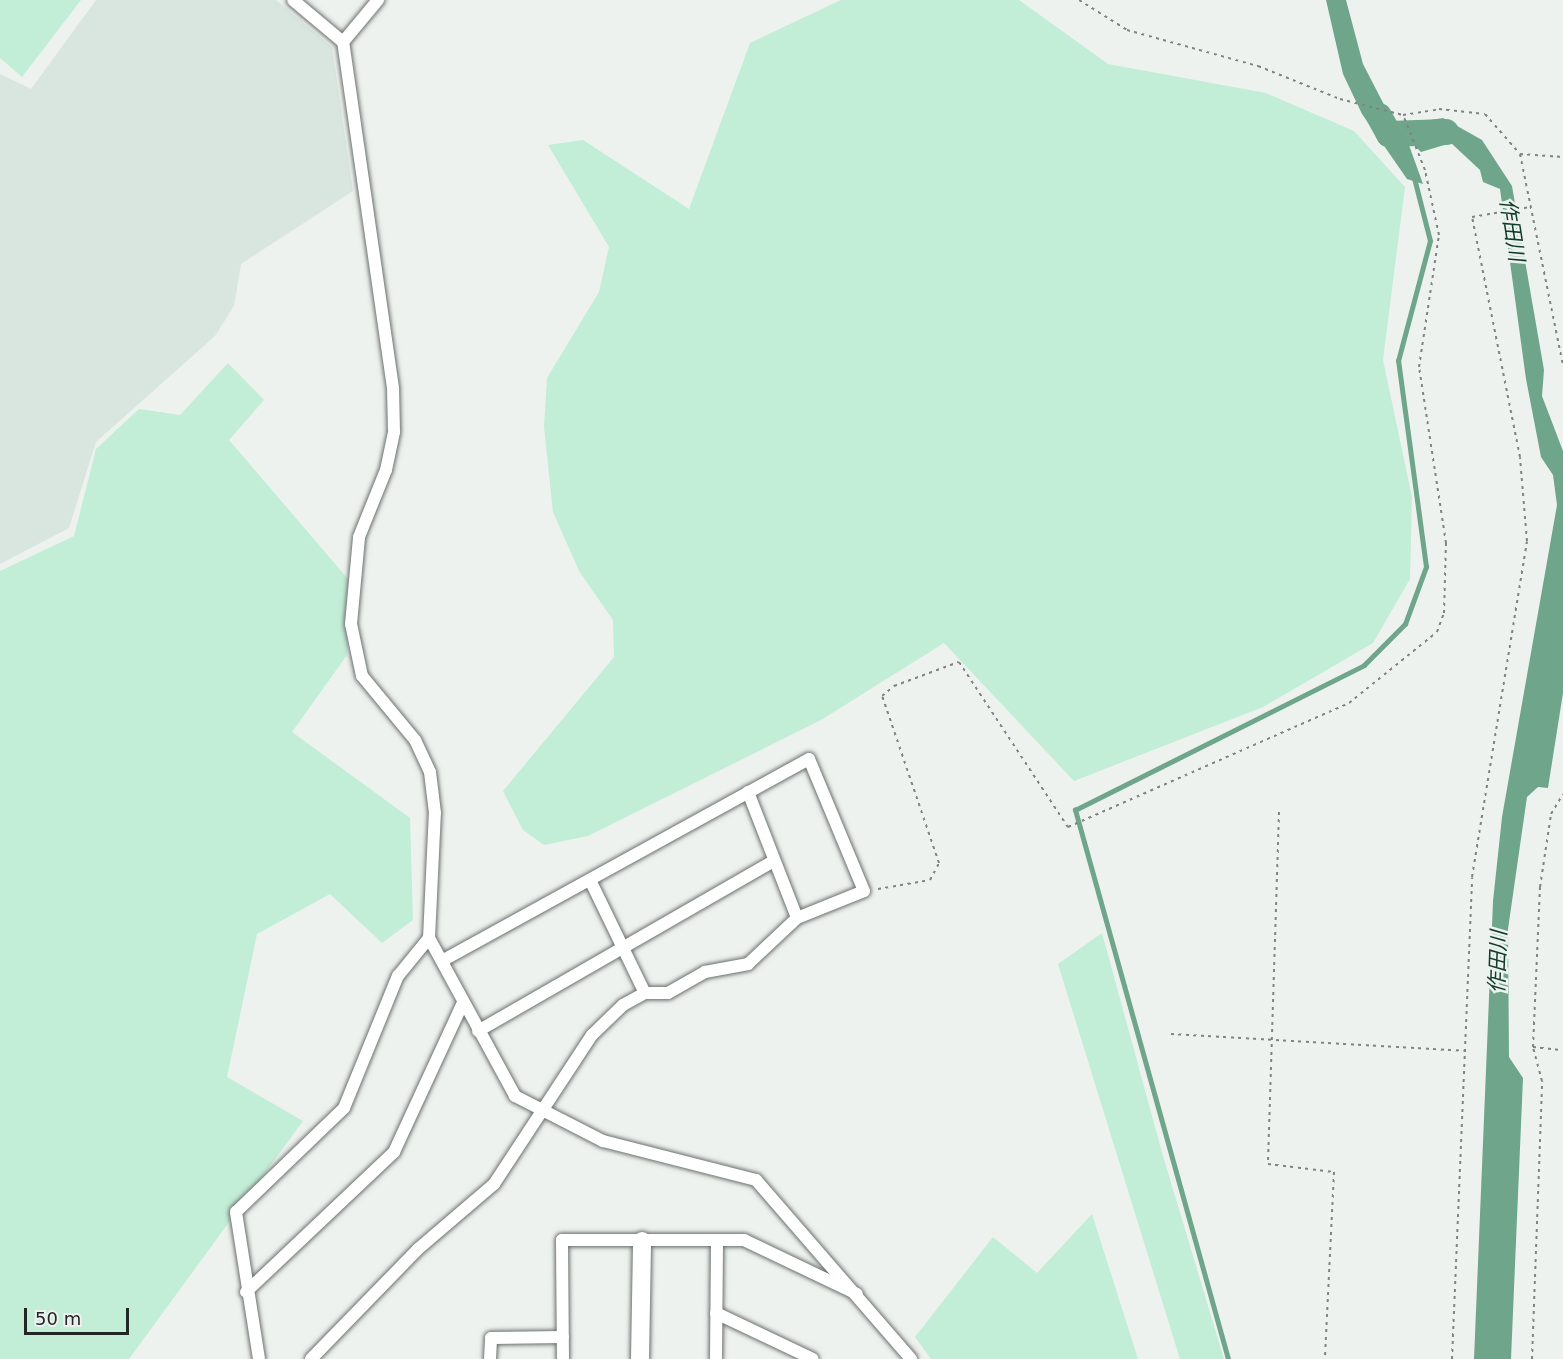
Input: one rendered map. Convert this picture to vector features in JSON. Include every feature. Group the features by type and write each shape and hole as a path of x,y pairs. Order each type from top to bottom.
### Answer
{"street":[{"path":"259,1359 246,1292 236,1212 344,1108 398,976 429,938 435,813 430,772 415,740 362,676 351,624 359,537 386,470 394,432 393,388 342,42 293,0"},
{"path":"342,42 377,4"},
{"path":"311,1359 418,1249 494,1184 592,1035 623,1005 645,993 668,993 705,972 748,964 796,918 864,891 809,759 591,882 445,959"},
{"path":"748,792 772,862 796,918"},
{"path":"478,1031 772,862"},
{"path":"591,882 645,993"},
{"path":"429,938 445,959 478,1031 515,1096 603,1141 756,1180 863,1297 911,1359"},
{"path":"246,1292 394,1152 464,1003"},
{"path":"563,1359 562,1240 744,1240 863,1297"},
{"path":"716,1359 717,1240"},
{"path":"640,1359 642,1241"},
{"path":"716,1313 790,1353 813,1359"},
{"path":"490,1359 491,1338 563,1337"}],"path":[{"path":"1078,0 1127,30 1258,66 1349,101 1404,116 1439,109 1485,114 1520,154 1563,366"},
{"path":"864,891 930,880 939,863 882,696 894,686 958,662 1068,827 1349,703 1437,632 1444,613 1446,543 1419,367 1438,235 1421,161 1404,116"},
{"path":"1520,154 1563,157"},
{"path":"1452,1359 1472,877 1527,541 1520,457 1472,217 1530,207"},
{"path":"1532,1359 1542,1081 1533,1047 1540,887 1551,814 1563,794"},
{"path":"1279,812 1270,1040 1268,1164 1335,1172 1325,1359"},
{"path":"1171,1035 1464,1051"},
{"path":"1533,1047 1563,1050"}],"shaded area":[{"path":"0,0 81,0 22,77 0,58"},
{"path":"96,0 276,0 332,47 353,191 241,264 234,306 215,336 96,442 69,528 0,564 0,74 31,89"},
{"path":"841,0 1019,0 1108,64 1266,93 1354,131 1405,187 1383,360 1412,497 1410,579 1373,643 1263,707 1074,781 944,643 821,720 588,836 544,845 523,830 503,791 614,657 613,620 579,571 553,512 544,427 547,378 599,292 609,247 548,145 583,140 689,209 750,43"},
{"path":"228,363 264,400 229,440 348,579 347,655 292,732 410,818 413,920 382,943 330,894 257,934 227,1077 303,1121 129,1359 0,1359 0,571 74,536 96,449 139,409 180,415"},
{"path":"1102,933 1163,1156 1224,1359 1180,1359 1058,964"},
{"path":"1092,1214 1138,1359 931,1359 915,1337 993,1237 1037,1273"}],"water":[{"path":"1326,0 1346,0 1363,64 1394,124 1401,123 1423,184 1407,179 1362,114 1343,74"},
{"path":"1443,118 1482,140 1512,186 1544,370 1542,396 1563,451 1563,693 1548,788 1538,787 1527,797 1508,929 1509,1057 1523,1078 1511,1359 1474,1359 1493,901 1502,817 1557,505 1553,475 1541,457 1526,379 1500,189 1483,182 1480,170 1451,143 1421,152 1416,147 1411,123"}],"waterway":[{"name":"作田川","path":"1379,116 1389,134 1446,132"},
{"path":"1228,1359 1075,810 1364,665 1405,624 1426,567 1398,361 1430,241 1414,178"}]}
